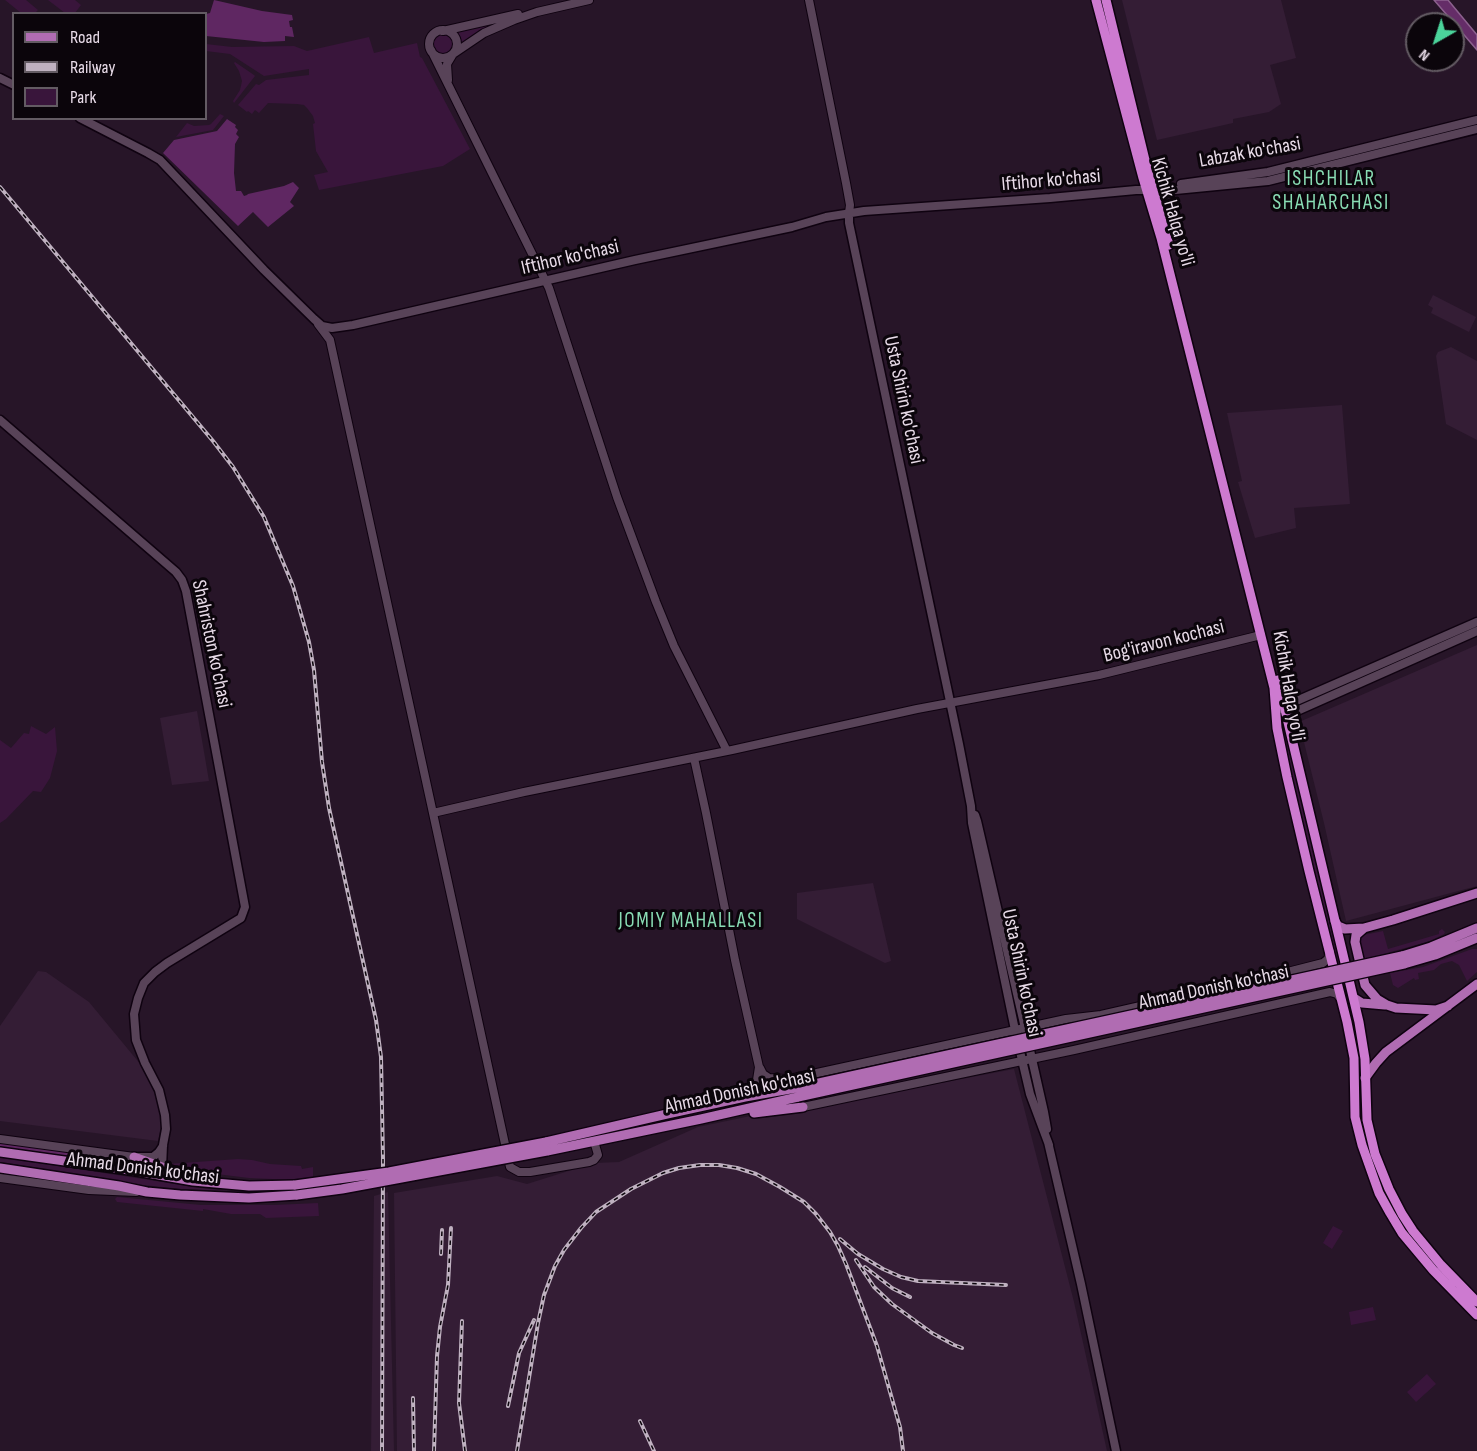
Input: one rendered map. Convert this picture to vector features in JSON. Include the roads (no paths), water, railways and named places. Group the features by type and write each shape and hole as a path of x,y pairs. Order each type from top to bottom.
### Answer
{"highway":[{"name":"Kichik Halqa yo'li","path":"1096,0 1152,190 1161,238 1280,709 1277,728 1287,777 1354,1058 1357,1127 1368,1164 1383,1200 1398,1226 1414,1248 1477,1315"},
{"name":"Kichik Halqa yo'li","path":"1106,0 1280,709 1354,998 1365,1059 1366,1113 1370,1134 1380,1167 1407,1222 1424,1246 1477,1302"},
{"path":"1355,1079 1365,1078"}],"main road":[{"name":"Iftihor ko'chasi","path":"84,120 160,160 314,319 327,327 342,327 849,213 1152,190"},
{"name":"Labzak ko'chasi","path":"1152,190 1268,172 1477,120"},
{"name":"Labzak ko'chasi","path":"1152,190 1268,181 1477,129"},
{"name":"Usta Shirin ko'chasi","path":"849,213 849,223 950,703 971,806 972,823 1015,1030 1030,1094 1049,1145"},
{"name":"Shahriston ko'chasi","path":"0,420 176,572 186,591 245,905 241,918 155,972 144,983 138,998 134,1014 135,1031 139,1049 159,1090 164,1108 166,1129 163,1145"},
{"path":"1280,709 1477,622"},
{"path":"1280,709 1297,711 1477,630"},
{"name":"Usta Shirin ko'chasi","path":"971,806 977,821 1032,1058 1116,1451"},
{"path":"1335,921 1338,926 1345,929 1364,928 1477,893"},
{"path":"1342,950 1346,939 1356,935 1412,921 1466,902 1477,903"},
{"path":"1364,928 1356,935 1355,942 1365,985 1377,999 1396,1008 1433,1010 1448,1006"},
{"name":"Ahmad Donish ko'chasi","path":"0,1168 147,1192 226,1198 263,1197 296,1190 366,1185 547,1147 742,1098 1452,949 1476,931"},
{"name":"Ahmad Donish ko'chasi","path":"1403,960 1476,931"},
{"path":"1452,949 1477,946"},
{"path":"1354,998 1362,1004 1436,1006 1477,977"},
{"path":"1365,1078 1386,1052 1477,984"},
{"name":"Ahmad Donish ko'chasi","path":"547,1147 594,1141 701,1119 796,1088"},
{"path":"701,1119 803,1107"},
{"path":"134,1157 153,1156 163,1145"},
{"path":"162,1168 163,1145"},
{"name":"Ahmad Donish ko'chasi","path":"0,1152 177,1179 296,1190"},
{"path":"134,1157 207,1182"}],"street":[{"path":"431,50 433,54 445,58 484,33 514,20 537,12 589,0"},
{"name":"Usta Shirin ko'chasi","path":"809,0 846,183 849,213"},
{"path":"537,12 438,31 429,41 431,50 546,281 617,497 656,602 674,646 727,751"},
{"path":"443,30 455,37 457,46 449,59 447,69 449,87"},
{"path":"314,319 330,340 510,1167 519,1172 530,1172 589,1162 598,1155 594,1141"},
{"path":"330,340 334,333 342,327"},
{"name":"Bog'iravon kochasi","path":"434,813 950,703 1099,675 1116,665 1260,633"},
{"path":"694,758 759,1067 770,1079 796,1088"},
{"name":"Ahmad Donish ko'chasi","path":"796,1088 992,1035 1066,1019 1101,1015 1323,963 1328,959 1330,952"},
{"name":"Ahmad Donish ko'chasi","path":"803,1107 1074,1050 1330,992 1337,994 1342,1000"},
{"path":"1066,1019 1075,1034 1074,1050"},
{"path":"992,1035 1001,1049 999,1066"},
{"path":"742,1098 757,1080 759,1067"},
{"path":"0,1139 134,1157"},
{"path":"0,1178 89,1190 147,1192"}],"railway":[{"path":"0,187 233,467 264,517 293,586 309,642 329,808 376,1020 381,1057 382,1451"},
{"path":"517,1451 544,1295 564,1250 596,1212 631,1189 663,1173 700,1165 719,1165 756,1174 804,1202 830,1232 846,1264 877,1346 900,1427 903,1451"},
{"path":"434,1451 437,1356 448,1285 451,1228"},
{"path":"441,1254 442,1230"},
{"path":"840,1239 858,1254 901,1277 918,1281 1006,1285"},
{"path":"856,1260 874,1287 892,1304 932,1333 962,1348"},
{"path":"865,1267 892,1288 910,1297"},
{"path":"508,1406 519,1353 534,1320"},
{"path":"462,1321 459,1403 465,1451"},
{"path":"413,1398 414,1451"},
{"path":"640,1421 654,1451"}],"district":[{"name":"ISHCHILAR SHAHARCHASI","path":"1331,192"},
{"name":"JOMIY MAHALLASI","path":"691,922"}]}
